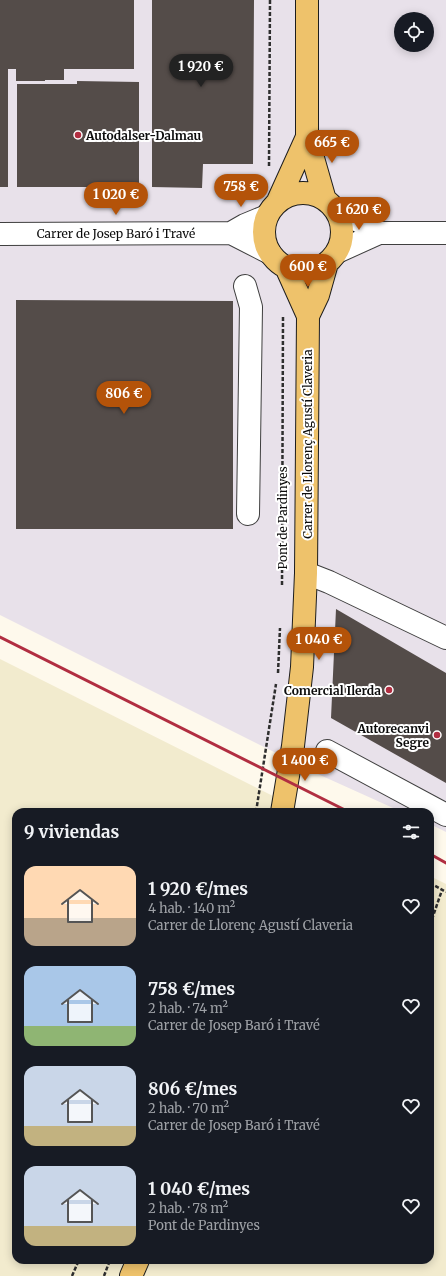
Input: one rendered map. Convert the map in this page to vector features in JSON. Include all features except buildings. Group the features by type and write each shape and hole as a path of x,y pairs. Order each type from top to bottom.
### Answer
{"main road":[{"path":"306,137 264,228 266,245 270,253 276,261 296,271 318,269 332,258 341,242 342,232 341,222 331,206 306,137 307,0"},
{"path":"273,208 292,194 304,193 315,195 331,206"},
{"name":"Carrer de Llorenç Agustí Claveria","path":"308,316 318,295 332,258"},
{"name":"Carrer de Llorenç Agustí Claveria","path":"286,267 308,316 306,572"},
{"name":"Pont de Pardinyes","path":"283,808 293,746 302,667 306,572"},
{"path":"132,1276 136,1264"}],"street":[{"path":"331,206 379,233"},
{"name":"Carrer de Josep Baró i Travé","path":"0,234 238,229 273,208"},
{"name":"Carrer de Josep Baró i Travé","path":"238,229 270,253"},
{"path":"332,258 379,233 446,233"},
{"path":"245,286 252,307 248,514"},
{"path":"306,572 446,638"},
{"path":"327,751 446,814"}],"path":[{"path":"268,173 270,156 270,0"},
{"path":"238,229 245,203 259,191 262,185"},
{"name":"Pont de Pardinyes","path":"282,586 284,313"},
{"path":"278,675 280,624"},
{"path":"257,808 277,683"},
{"path":"434,885 446,892"},
{"path":"434,913 442,890"},
{"path":"72,1276 77,1264"},
{"path":"104,1276 108,1264"}],"shaded area":[{"path":"0,0 446,0 446,832 434,826 434,808 393,808 320,775 0,615"},
{"path":"0,659 297,808 12,808 12,1264 434,1264 434,878 446,884 446,1276 0,1276"}],"railway":[{"path":"0,637 341,808"},
{"path":"434,856 446,863"}],"place":[{"name":"Autodalser-Dalmau","path":"78,135"},
{"name":"Comercial Ilerda","path":"389,690"},
{"name":"Autorecanvi Segre","path":"437,735"}]}
